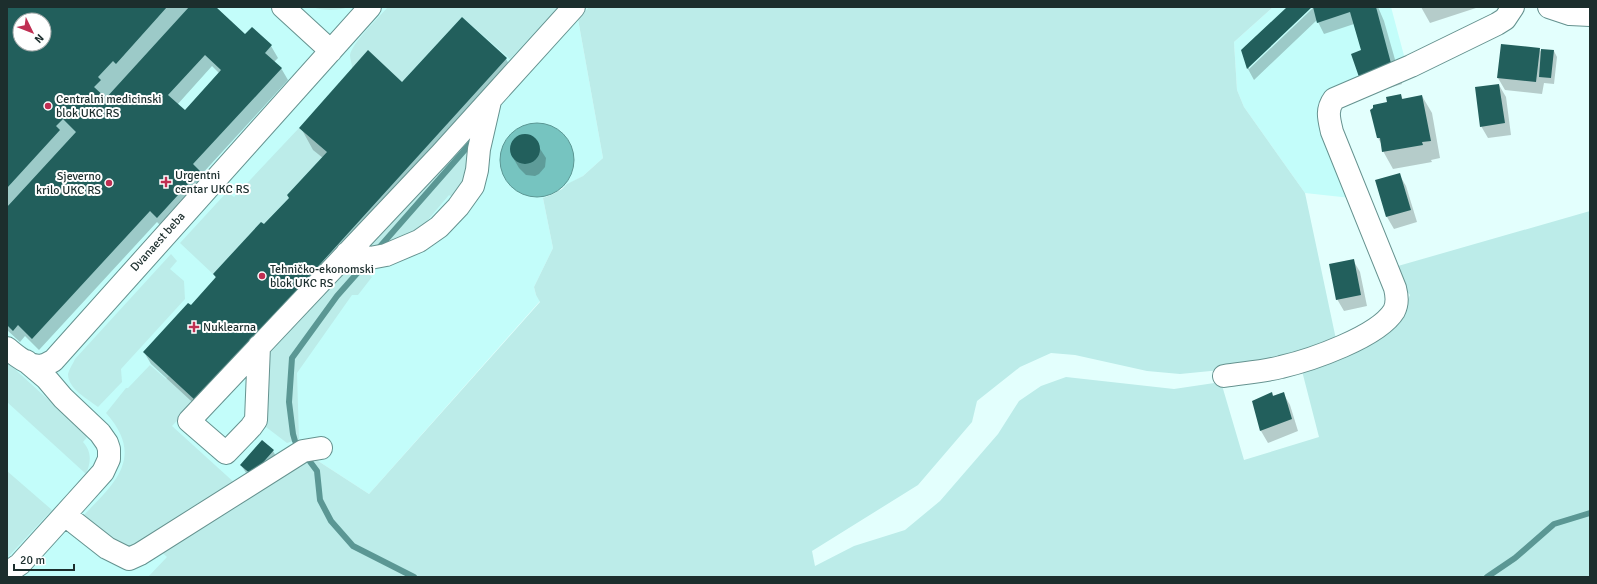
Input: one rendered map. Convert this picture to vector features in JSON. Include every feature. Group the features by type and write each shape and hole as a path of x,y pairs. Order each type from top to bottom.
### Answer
{"street":[{"path":"283,7 331,51"},
{"name":"Dvanaest beba","path":"7,348 26,361 36,365 43,366 53,361 370,7"},
{"path":"259,346 441,154 574,7"},
{"path":"1224,376 1281,367 1352,342 1385,322 1395,310 1397,298 1394,288 1332,132 1328,110 1334,99 1411,66 1497,24 1505,19 1513,7"},
{"path":"1549,7 1570,14 1590,15"},
{"path":"347,253 370,258 386,255 419,241 439,228 458,207 473,186 477,170 479,149 490,99"},
{"path":"7,573 20,564 65,515 103,472 109,459 109,449 107,443 100,433 63,398 46,378 26,361"},
{"path":"65,515 107,548 130,559 303,451 321,448"}],"shaded area":[{"path":"7,7 589,7 578,19 603,158 583,176 543,198 553,248 534,287 536,295 540,301 369,494 312,457 245,577 7,577"},
{"path":"312,7 349,7 330,10"},
{"path":"388,7 558,7 510,59 462,17 402,82 352,68 350,55 352,50 361,37"},
{"path":"589,7 1273,7 1234,42 1237,90 1244,107 1305,193 1337,344 1231,369 1180,374 1147,371 1075,355 1051,353 1020,367 977,401 972,422 918,485 812,551 815,566 854,546 905,530 940,501 998,434 1019,401 1041,386 1066,377 1174,389 1221,382 1244,460 1319,437 1301,367 1402,312 1410,295 1391,268 1590,211 1590,577 148,577 167,557 158,549 312,457 369,494 540,302 534,287 553,248 543,198 562,189 567,184 583,176 603,158 578,19"},
{"path":"1273,7 1391,7 1406,63 1330,94 1351,198 1305,193 1244,107 1237,90 1234,42"},
{"path":"530,123 544,123 551,125 564,133 572,146 574,160 572,174 564,187 551,195 544,197 530,197 523,195 510,187 502,174 500,167 500,153 502,146 510,133 523,125"},
{"path":"299,128 327,152 287,195 289,198 264,224 261,223 213,274 180,243 227,192 234,197"},
{"path":"466,140 473,152 457,200 449,195 427,221 434,228 374,249 370,245"},
{"path":"171,254 177,261 170,269 184,281 185,299 121,369 122,382 98,407 79,393 71,384 68,374 70,368 75,359"},
{"path":"345,268 352,268 366,272 372,277 358,295 352,295 297,373 299,439 287,443 266,427 271,345"},
{"path":"7,362 88,436 83,442 90,457 86,474 7,402"},
{"path":"150,365 166,379 169,376 196,401 172,426 237,485 133,551 124,550 81,518 114,482 121,470 124,457 124,444 118,429 106,413 126,388 128,388"},
{"path":"7,471 52,510 7,558"}],"building":[{"name":"Sjeverno krilo UKC RS","path":"7,7 167,7 116,64 113,61 98,77 101,80 94,87 106,98 189,7 216,7 245,34 252,27 272,45 265,53 282,68 193,164 200,171 157,218 150,211 32,339 18,325 13,331 7,325 7,207 76,132 63,119 56,126 60,130 7,188","holes":["205,55 221,70 185,110 168,95"]},
{"path":"1287,7 1312,7 1247,69 1241,50"},
{"path":"1313,7 1376,7 1392,67 1359,77 1351,54 1361,50 1350,12 1317,23"},
{"path":"462,17 507,58 196,401 143,352 188,303 191,305 216,277 213,274 261,222 264,224 289,198 287,195 327,152 299,128 368,50 402,82"},
{"path":"1501,44 1540,48 1536,82 1497,78"},
{"path":"1541,49 1554,50 1551,78 1539,77"},
{"path":"1499,84 1505,123 1480,127 1475,87"},
{"path":"1401,94 1402,99 1422,95 1431,141 1422,142 1423,145 1382,152 1380,138 1377,138 1370,110 1373,108 1373,105 1387,102 1386,97"},
{"path":"525,134 536,138 540,149 536,160 525,164 514,160 510,149 514,138"},
{"path":"1400,173 1411,210 1386,217 1375,180"},
{"path":"1354,259 1361,295 1336,300 1329,264"},
{"path":"1272,392 1273,396 1284,392 1292,419 1260,431 1252,401"},
{"path":"262,440 274,450 252,475 240,465"}],"waterway":[{"path":"377,250 470,144"},
{"path":"295,441 289,402 292,358 337,296 360,270"},
{"path":"308,459 317,471 320,500 331,521 353,546 414,577"},
{"path":"1487,577 1515,558 1554,524 1590,513"}],"place":[{"name":"Centralni medicinski blok UKC RS","path":"48,106"},
{"name":"Urgentni centar UKC RS","path":"166,182"},
{"name":"Sjeverno krilo UKC RS","path":"109,183"},
{"name":"Tehničko-ekonomski blok UKC RS","path":"262,276"},
{"name":"Nuklearna","path":"194,327"}]}
